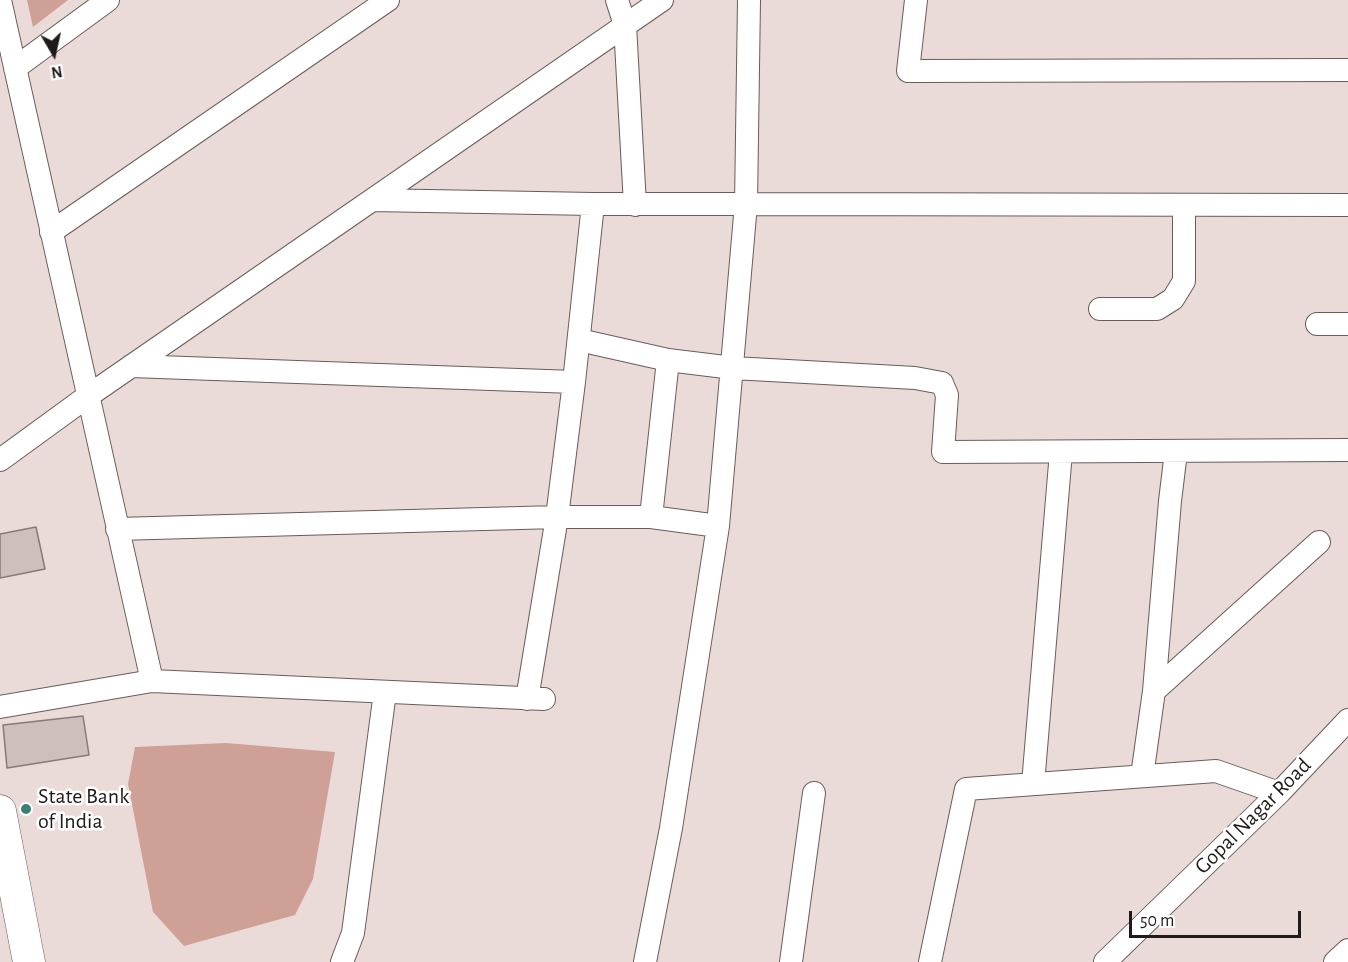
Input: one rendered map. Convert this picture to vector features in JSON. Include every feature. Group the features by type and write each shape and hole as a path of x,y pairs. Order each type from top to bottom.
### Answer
{"main road":[{"path":"0,811 28,962"}],"street":[{"path":"0,0 152,681"},
{"path":"15,68 108,0"},
{"path":"51,232 388,0"},
{"path":"617,0 625,25 635,205"},
{"path":"0,460 131,366 662,0"},
{"path":"645,962 671,828 718,526 746,204 749,0"},
{"path":"916,0 908,71 1348,70"},
{"path":"372,200 635,205 1348,205"},
{"path":"0,707 152,681 535,699 579,340 593,204"},
{"path":"1100,309 1157,309 1173,300 1184,281 1184,206"},
{"path":"1317,324 1348,324"},
{"path":"579,340 668,360 733,368 915,378 942,383 947,395 943,452 1348,450"},
{"path":"651,517 668,360"},
{"path":"131,366 574,382"},
{"path":"1033,784 1061,452"},
{"path":"1142,776 1154,691 1176,452"},
{"path":"117,529 557,517 651,517 718,526"},
{"path":"1154,691 1319,542"},
{"path":"342,962 353,933 385,692"},
{"name":"Gopal Nagar Road","path":"1105,962 1279,793 1348,720"},
{"path":"930,962 966,789 1216,771 1279,793"},
{"path":"791,962 814,793"},
{"path":"1335,962 1348,950"}],"shaded area":[{"path":"27,0 68,0 33,27"},
{"path":"226,743 335,752 313,879 295,915 184,946 153,912 128,784 135,747"}],"building":[{"path":"36,527 45,569 0,578 0,534"},
{"path":"83,716 89,755 7,768 3,725"}],"place":[{"name":"State Bank of India","path":"26,809"}]}
